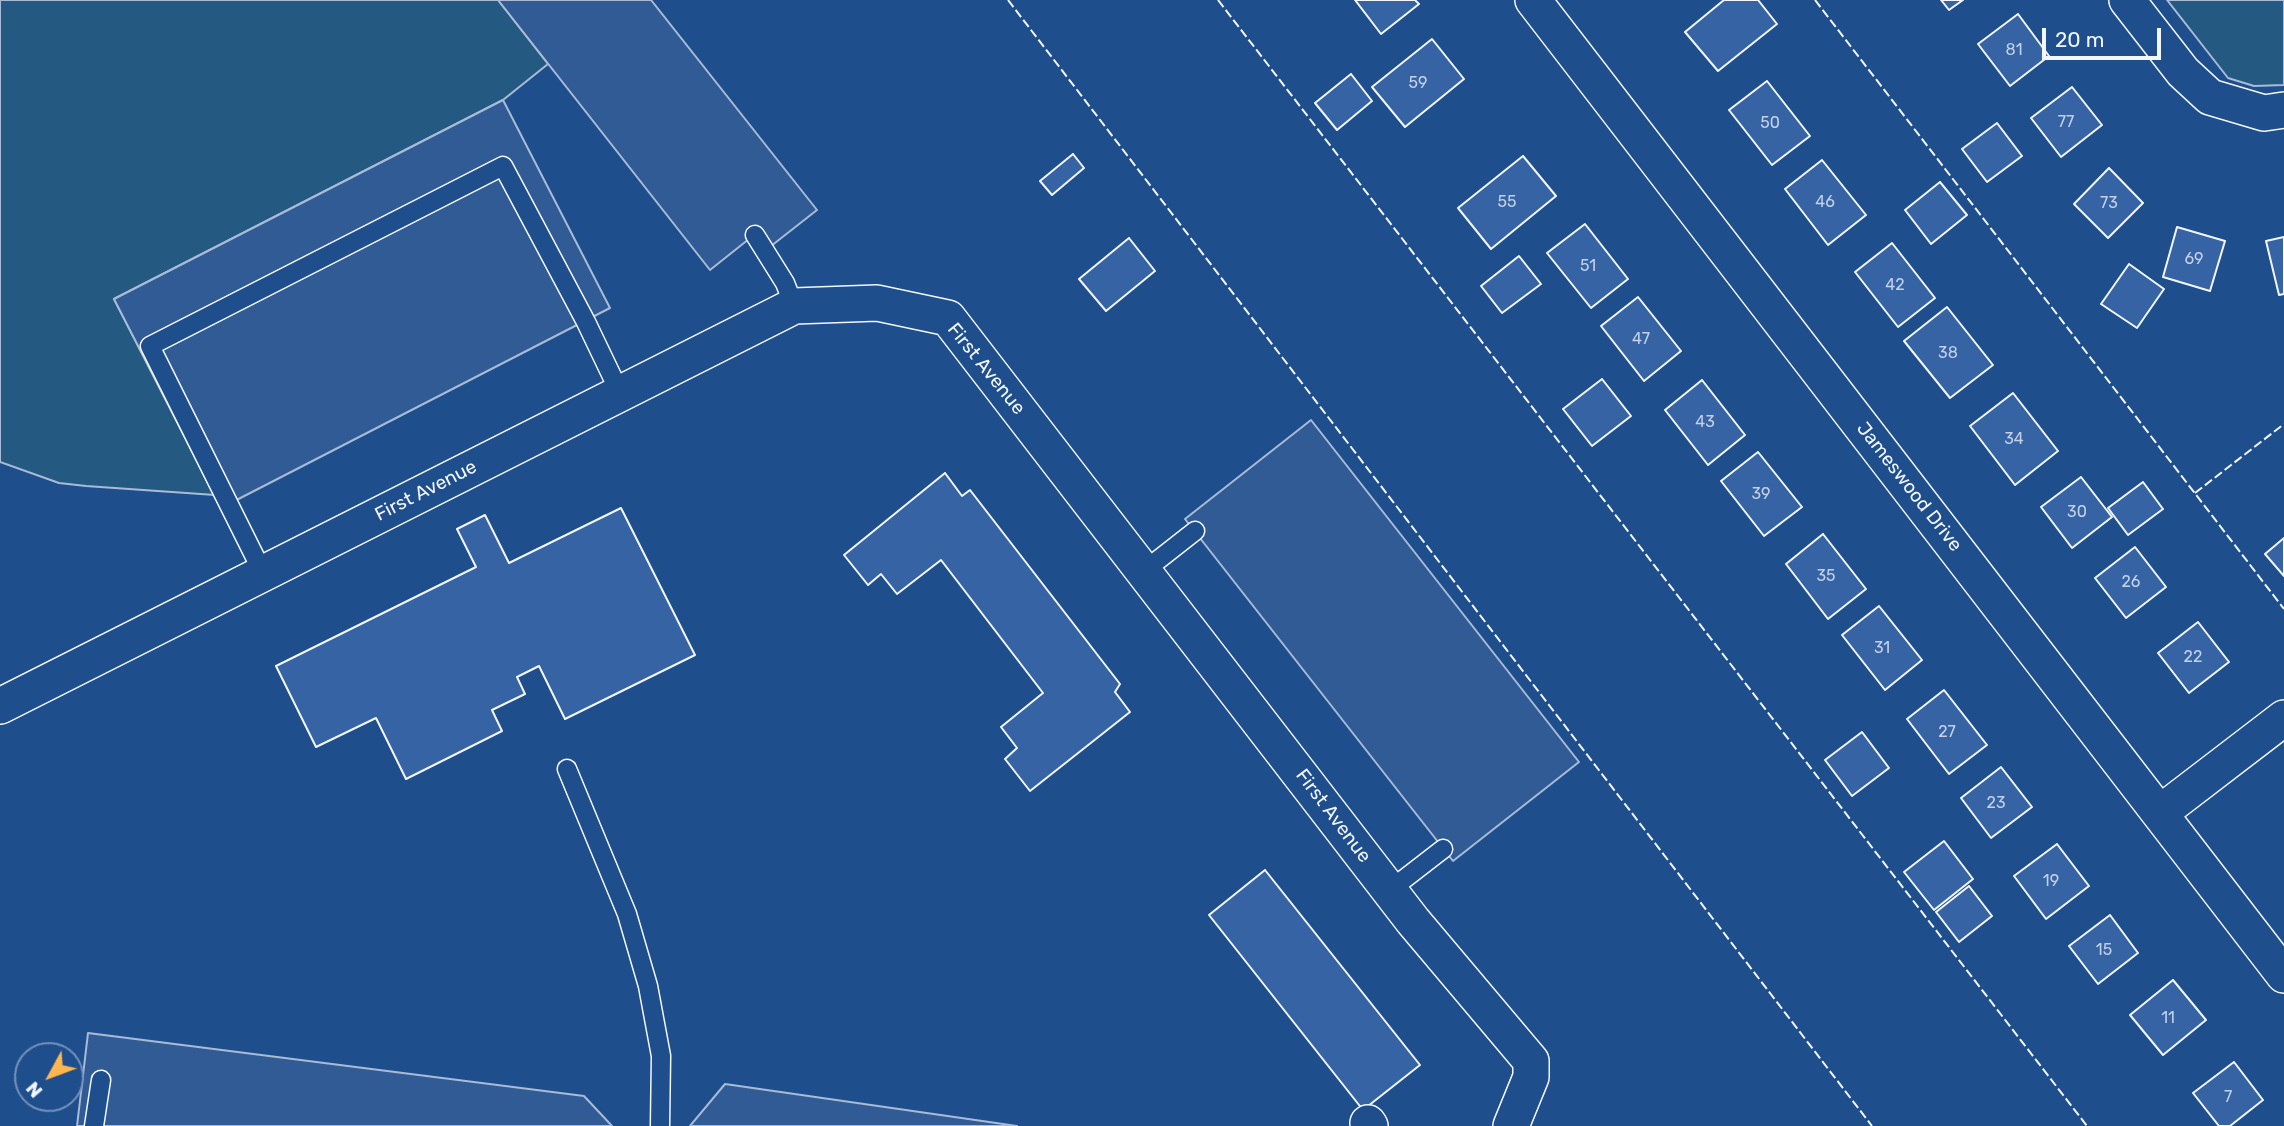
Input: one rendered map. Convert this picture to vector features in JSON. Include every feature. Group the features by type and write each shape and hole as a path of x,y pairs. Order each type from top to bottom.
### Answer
{"street":[{"name":"Jameswood Drive","path":"1533,0 2284,975"},
{"path":"2127,0 2182,72 2210,97 2236,107 2264,113 2284,110"},
{"name":"First Avenue","path":"0,706 794,306 877,303 948,318 1390,890 1531,1061 1531,1077 1511,1126"},
{"path":"2160,813 2284,718"}],"lane":[{"path":"264,573 150,346 503,166 586,321 620,393"},
{"path":"755,235 785,283 794,306"},
{"path":"1144,571 1195,531"},
{"path":"567,769 627,914 648,986 661,1056 660,1126"},
{"path":"1390,890 1443,849"},
{"path":"94,1126 101,1080"}],"shaded area":[{"path":"0,0 498,0 548,64 503,100 114,299 215,495 59,483 0,462"},
{"path":"498,0 651,0 817,210 766,250 754,235 710,270"},
{"path":"2167,0 2284,0 2284,85 2254,86 2228,78"},
{"path":"503,100 610,308 221,508 114,299"},
{"path":"1311,420 1579,762 1453,861 1185,519"},
{"path":"88,1033 584,1096 612,1126 77,1126 79,1112 84,1112 84,1067"},
{"path":"725,1084 1017,1126 690,1126"}],"building":[{"path":"1355,0 1415,0 1419,4 1381,34"},
{"path":"1724,0 1758,0 1777,24 1718,71 1685,32"},
{"path":"1941,0 1963,0 1949,10"},
{"path":"2018,14 2049,56 2010,86 1978,44"},
{"path":"1432,39 1464,79 1405,127 1372,87"},
{"path":"1351,74 1372,101 1337,130 1315,103"},
{"path":"1767,81 1810,136 1772,165 1729,110"},
{"path":"2072,87 2102,125 2061,157 2031,118"},
{"path":"1997,123 2022,156 1987,182 1962,149"},
{"path":"1073,154 1084,168 1052,195 1040,181"},
{"path":"1523,156 1556,196 1491,249 1458,208"},
{"path":"1822,160 1866,215 1828,245 1785,189"},
{"path":"2109,168 2143,203 2108,238 2074,204"},
{"path":"1940,182 1967,215 1931,244 1905,210"},
{"path":"1585,224 1628,279 1591,308 1547,253"},
{"path":"2177,227 2225,241 2210,291 2163,277"},
{"path":"2284,237 2284,294 2279,295 2266,241"},
{"path":"1129,238 1155,271 1106,311 1079,279"},
{"path":"1892,243 1935,298 1898,327 1855,272"},
{"path":"1519,256 1541,284 1502,313 1481,286"},
{"path":"2129,264 2164,289 2137,328 2101,304"},
{"path":"1638,297 1681,351 1644,381 1601,326"},
{"path":"1947,307 1993,365 1950,398 1904,341"},
{"path":"1602,379 1631,416 1592,446 1563,409"},
{"path":"1702,380 1745,435 1708,465 1665,410"},
{"path":"2013,393 2058,451 2015,485 1970,426"},
{"path":"1758,452 1802,507 1764,536 1721,481"},
{"path":"945,473 962,496 970,490 1120,684 1115,692 1130,712 1030,791 1005,759 1017,748 1001,727 1043,693 941,560 897,594 881,574 868,585 844,555"},
{"path":"2081,477 2112,517 2072,548 2041,507"},
{"path":"2143,482 2163,509 2128,535 2108,508"},
{"path":"621,508 695,655 565,719 539,666 517,677 525,694 492,710 502,731 406,779 376,718 316,747 276,666 476,567 457,529 485,515 509,563"},
{"path":"1823,534 1866,589 1828,619 1786,564"},
{"path":"2284,538 2284,576 2265,554"},
{"path":"2135,547 2166,587 2126,618 2095,578"},
{"path":"1879,606 1922,660 1885,690 1842,635"},
{"path":"2198,622 2229,662 2189,693 2158,653"},
{"path":"1944,690 1987,745 1949,774 1907,719"},
{"path":"1862,732 1889,768 1852,796 1825,760"},
{"path":"2001,767 2032,807 1991,838 1961,798"},
{"path":"1944,841 1973,879 1934,910 1904,872"},
{"path":"2057,844 2089,886 2046,919 2014,876"},
{"path":"1265,870 1420,1065 1363,1110 1209,915"},
{"path":"1969,886 1992,916 1959,942 1936,912"},
{"path":"2110,915 2138,953 2098,984 2069,946"},
{"path":"2173,980 2206,1020 2163,1055 2130,1015"},
{"path":"2234,1062 2263,1100 2230,1126 2219,1126 2193,1093"}],"fence":[{"path":"1008,0 1872,1126"},
{"path":"1218,0 2087,1126"},
{"path":"1815,0 2284,609"},
{"path":"2195,493 2284,424"}]}
